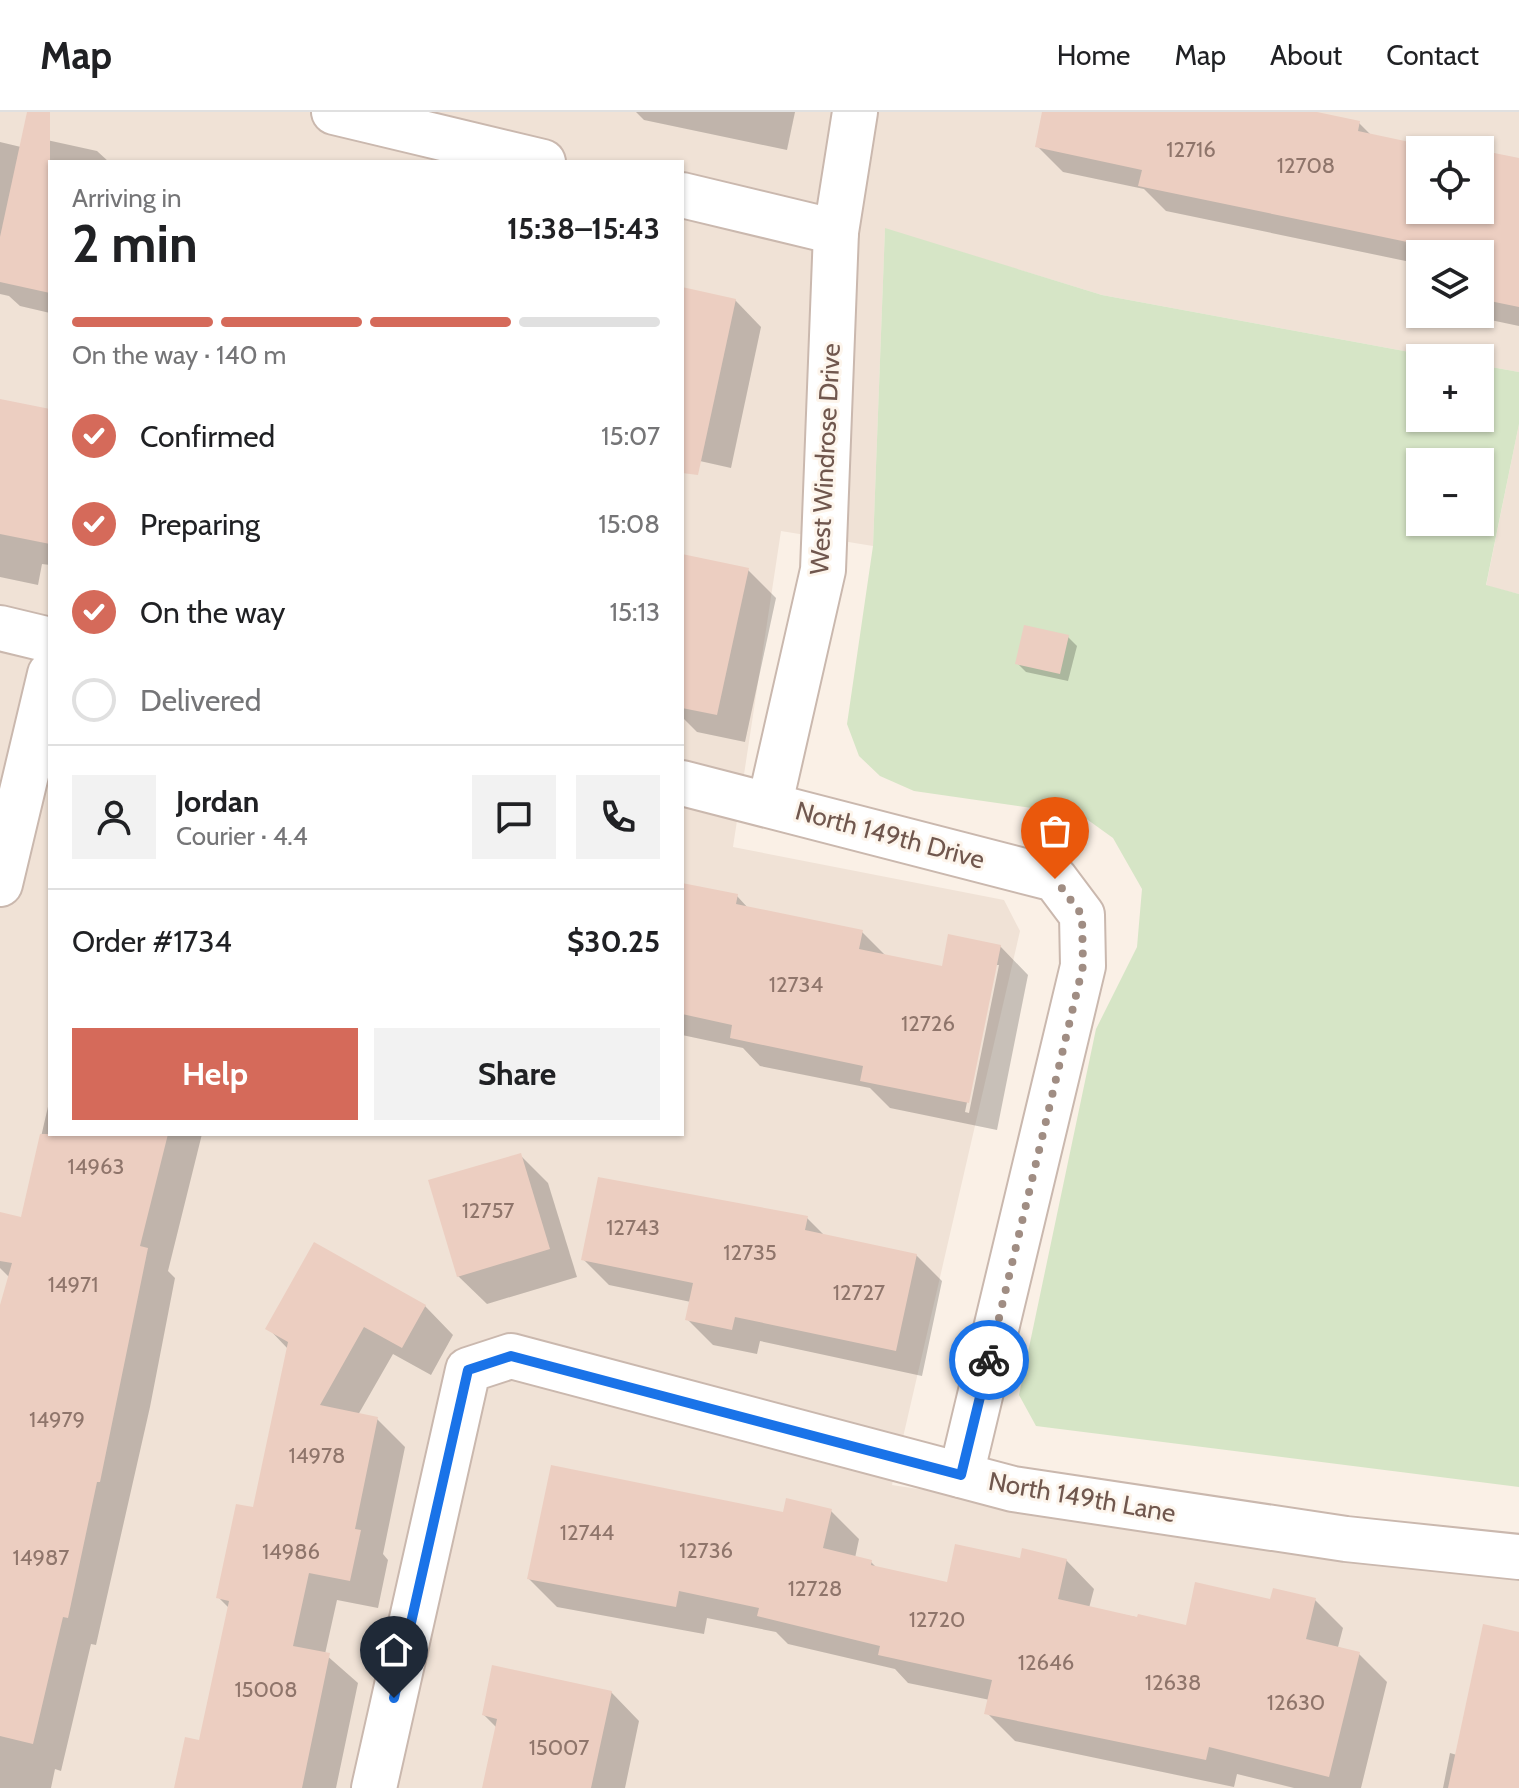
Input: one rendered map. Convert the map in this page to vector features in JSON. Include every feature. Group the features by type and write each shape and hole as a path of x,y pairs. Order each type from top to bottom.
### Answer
{"street":[{"path":"334,112 535,160"},
{"name":"West Windrose Drive","path":"770,803 823,570 836,232 855,112"},
{"path":"684,195 836,232"},
{"path":"0,628 48,640"},
{"path":"0,884 48,682"},
{"name":"North 149th Drive","path":"684,783 770,803 1055,879 1082,915 1083,966 961,1475"},
{"name":"North 149th Lane","path":"374,1788 468,1370 511,1356 1013,1489 1346,1539 1519,1557"}],"shaded area":[{"path":"0,112 1519,112 1519,372 1494,368 1494,344 1406,344 1406,351 1102,295 885,229 873,546 781,531 733,847 1004,900 1020,931 892,1485 1519,1581 1519,1788 0,1788"},
{"path":"1519,424 1519,594 1486,586"}],"green space":[{"path":"885,228 1102,295 1406,351 1406,432 1494,432 1494,368 1519,372 1519,424 1486,585 1519,594 1519,1487 1036,1426 1019,1395 1096,1029 1137,947 1142,889 1113,838 1081,815 914,791 880,776 859,756 847,724 873,546"}],"building":[{"path":"27,112 50,112 48,293 0,282 0,237"},
{"path":"1042,112 1317,112 1360,121 1358,131 1406,141 1406,224 1494,224 1494,153 1519,158 1519,307 1494,302 1494,240 1406,242 1138,186 1142,170 1035,147"},
{"path":"684,287 736,299 698,475 684,473"},
{"path":"0,399 48,409 48,544 0,534"},
{"path":"684,554 749,568 717,715 684,708"},
{"path":"1024,625 1069,635 1060,674 1015,664"},
{"path":"684,883 738,894 736,904 863,930 859,949 942,966 948,934 1001,945 969,1103 860,1081 863,1066 730,1038 732,1025 684,1014"},
{"path":"40,1134 168,1136 140,1246 148,1248 100,1482 97,1482 68,1618 63,1617 33,1744 0,1736 0,1305 12,1263 0,1261 0,1212 21,1217"},
{"path":"521,1153 550,1249 457,1277 428,1180"},
{"path":"598,1177 808,1216 805,1230 917,1254 896,1351 735,1317 732,1330 685,1320 693,1283 581,1260"},
{"path":"314,1242 426,1305 402,1348 364,1327 320,1405 378,1417 355,1529 361,1530 350,1581 309,1573 293,1646 330,1653 302,1788 174,1788 185,1737 199,1740 229,1601 216,1598 236,1504 253,1507 288,1342 265,1329"},
{"path":"551,1465 783,1512 786,1498 832,1509 823,1548 872,1560 871,1565 947,1582 955,1544 1020,1558 1022,1548 1067,1559 1058,1599 1137,1617 1138,1614 1186,1625 1195,1582 1270,1599 1273,1588 1316,1598 1306,1639 1360,1652 1329,1777 1209,1747 1206,1760 984,1714 992,1680 878,1655 880,1646 757,1616 759,1608 679,1591 676,1607 527,1579"},
{"path":"1483,1624 1519,1632 1519,1788 1448,1788"},
{"path":"492,1665 612,1691 591,1788 482,1788 497,1719 482,1715"}],"way so far":[{"path":"989,1360 1083,966 1082,915 1055,879"}],"route":[{"path":"394,1698 468,1370 511,1356 961,1475 989,1360"}]}
